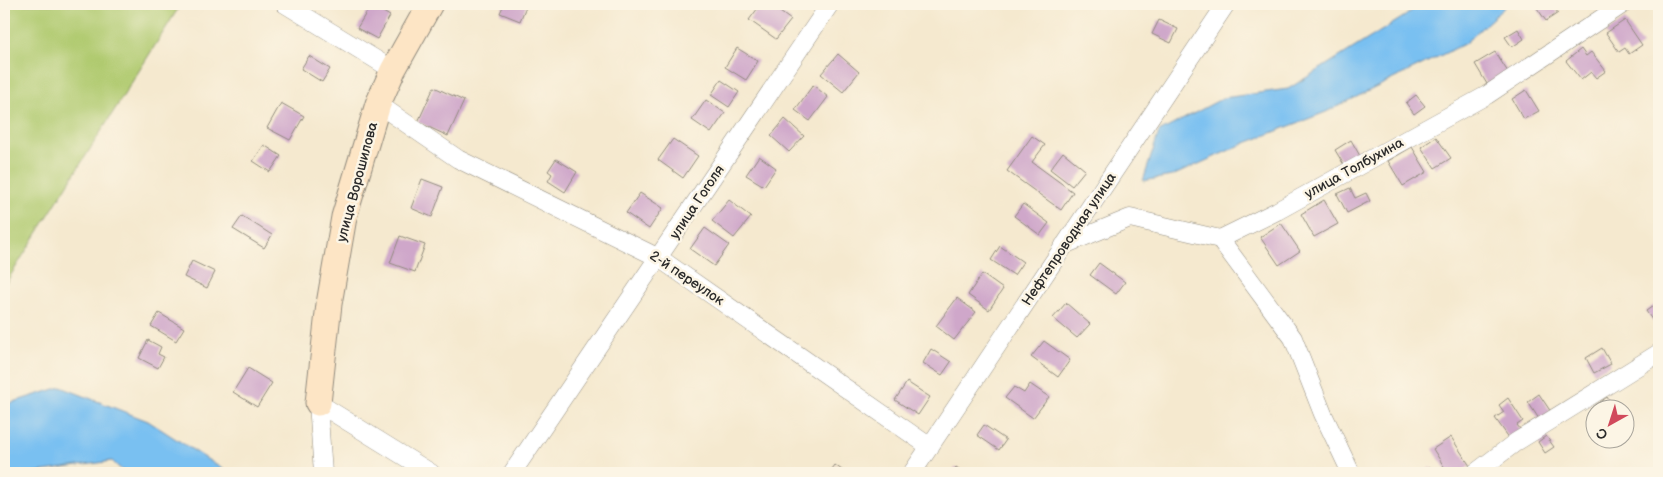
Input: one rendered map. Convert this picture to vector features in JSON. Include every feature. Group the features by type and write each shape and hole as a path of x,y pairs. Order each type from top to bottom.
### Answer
{"street":[{"path":"285,4 393,70"},
{"name":"улица Ворошилова","path":"318,403 329,304 344,217 378,104 393,70 430,4"},
{"name":"улица Гоголя","path":"512,473 830,4"},
{"name":"Нефтепроводная улица","path":"912,473 1226,4"},
{"name":"улица Толбухина","path":"1220,239 1276,211 1487,95 1623,4"},
{"name":"2-й переулок","path":"378,104 458,159 659,258 930,447"},
{"path":"1064,246 1130,218 1220,239 1292,338 1323,414 1351,473"},
{"path":"1475,473 1516,442 1659,353"},
{"path":"318,403 323,473"},
{"path":"318,403 431,473"}],"green space":[{"path":"4,4 181,4 4,286"}],"water":[{"path":"1420,4 1508,4 1464,44 1326,112 1243,144 1172,176 1143,181 1159,132 1223,98 1288,89 1405,16"},
{"path":"61,387 148,421 226,473 125,473 112,461 30,473 4,473 4,405"}],"building":[{"path":"504,4 527,4 520,21 500,13"},
{"path":"761,4 769,4 791,20 776,39 749,20"},
{"path":"1543,4 1552,4 1558,13 1546,21 1537,8"},
{"path":"371,5 390,16 377,39 357,28"},
{"path":"1159,20 1178,29 1171,43 1152,34"},
{"path":"1625,20 1642,45 1629,54 1625,48 1619,52 1606,33"},
{"path":"1518,29 1524,39 1512,47 1505,37"},
{"path":"737,48 758,61 746,80 725,67"},
{"path":"1581,49 1586,56 1591,52 1606,71 1596,78 1591,72 1581,80 1566,61"},
{"path":"1495,52 1508,72 1487,84 1475,64"},
{"path":"838,54 859,72 843,92 821,74"},
{"path":"309,56 330,69 322,82 301,69"},
{"path":"721,80 739,92 729,107 711,95"},
{"path":"813,85 828,97 810,121 795,110"},
{"path":"434,87 464,101 448,136 418,122"},
{"path":"1526,90 1539,111 1524,119 1512,99"},
{"path":"1416,95 1425,106 1414,114 1406,103"},
{"path":"706,100 725,113 711,133 692,120"},
{"path":"281,103 304,116 290,140 267,128"},
{"path":"785,119 804,136 789,152 771,136"},
{"path":"1032,136 1045,145 1032,162 1073,192 1061,210 1007,171"},
{"path":"1436,137 1451,158 1435,168 1421,147"},
{"path":"673,139 698,156 683,178 658,160"},
{"path":"1351,140 1360,156 1344,165 1335,150"},
{"path":"264,145 281,156 270,172 253,161"},
{"path":"1412,147 1427,172 1403,186 1388,161"},
{"path":"1063,152 1085,170 1072,186 1050,169"},
{"path":"759,156 776,168 764,186 746,175"},
{"path":"556,159 577,172 565,192 548,181 552,174 548,171"},
{"path":"422,179 443,187 432,217 411,208"},
{"path":"1350,188 1355,198 1366,193 1370,201 1347,213 1337,194"},
{"path":"640,193 663,208 649,229 626,213"},
{"path":"729,200 751,217 734,238 712,221"},
{"path":"1324,200 1338,224 1314,237 1301,214"},
{"path":"1023,204 1049,223 1040,235 1014,216"},
{"path":"242,216 272,235 264,248 233,229"},
{"path":"1281,223 1300,251 1279,265 1260,237"},
{"path":"705,228 729,245 714,266 690,249"},
{"path":"400,236 425,245 415,272 390,263"},
{"path":"1000,246 1023,262 1014,275 991,260"},
{"path":"192,261 215,272 207,288 184,277"},
{"path":"1099,263 1125,282 1116,294 1090,275"},
{"path":"982,274 1003,289 989,310 968,295"},
{"path":"957,298 976,312 954,340 936,326"},
{"path":"1659,302 1659,330 1646,311"},
{"path":"1066,303 1090,324 1077,338 1053,318"},
{"path":"159,313 184,328 176,341 151,326"},
{"path":"148,340 161,347 158,354 164,357 158,368 139,358"},
{"path":"1044,341 1070,360 1058,377 1031,357"},
{"path":"1602,348 1611,364 1594,373 1586,358"},
{"path":"931,349 951,362 942,375 923,363"},
{"path":"248,368 272,383 257,407 233,392"},
{"path":"907,382 930,397 918,415 895,400"},
{"path":"1030,384 1049,397 1033,418 1005,398 1014,387 1024,393"},
{"path":"1539,394 1553,415 1541,422 1528,402"},
{"path":"1508,398 1523,421 1517,425 1524,434 1512,442 1495,418 1504,412 1499,405"},
{"path":"984,425 1006,440 999,450 977,435"},
{"path":"1546,436 1554,447 1545,453 1538,442"},
{"path":"1451,437 1470,466 1459,473 1448,473 1433,449"},
{"path":"835,465 846,473 829,473"},
{"path":"956,467 965,473 952,473"},
{"path":"1431,467 1435,473 1422,473"}]}
